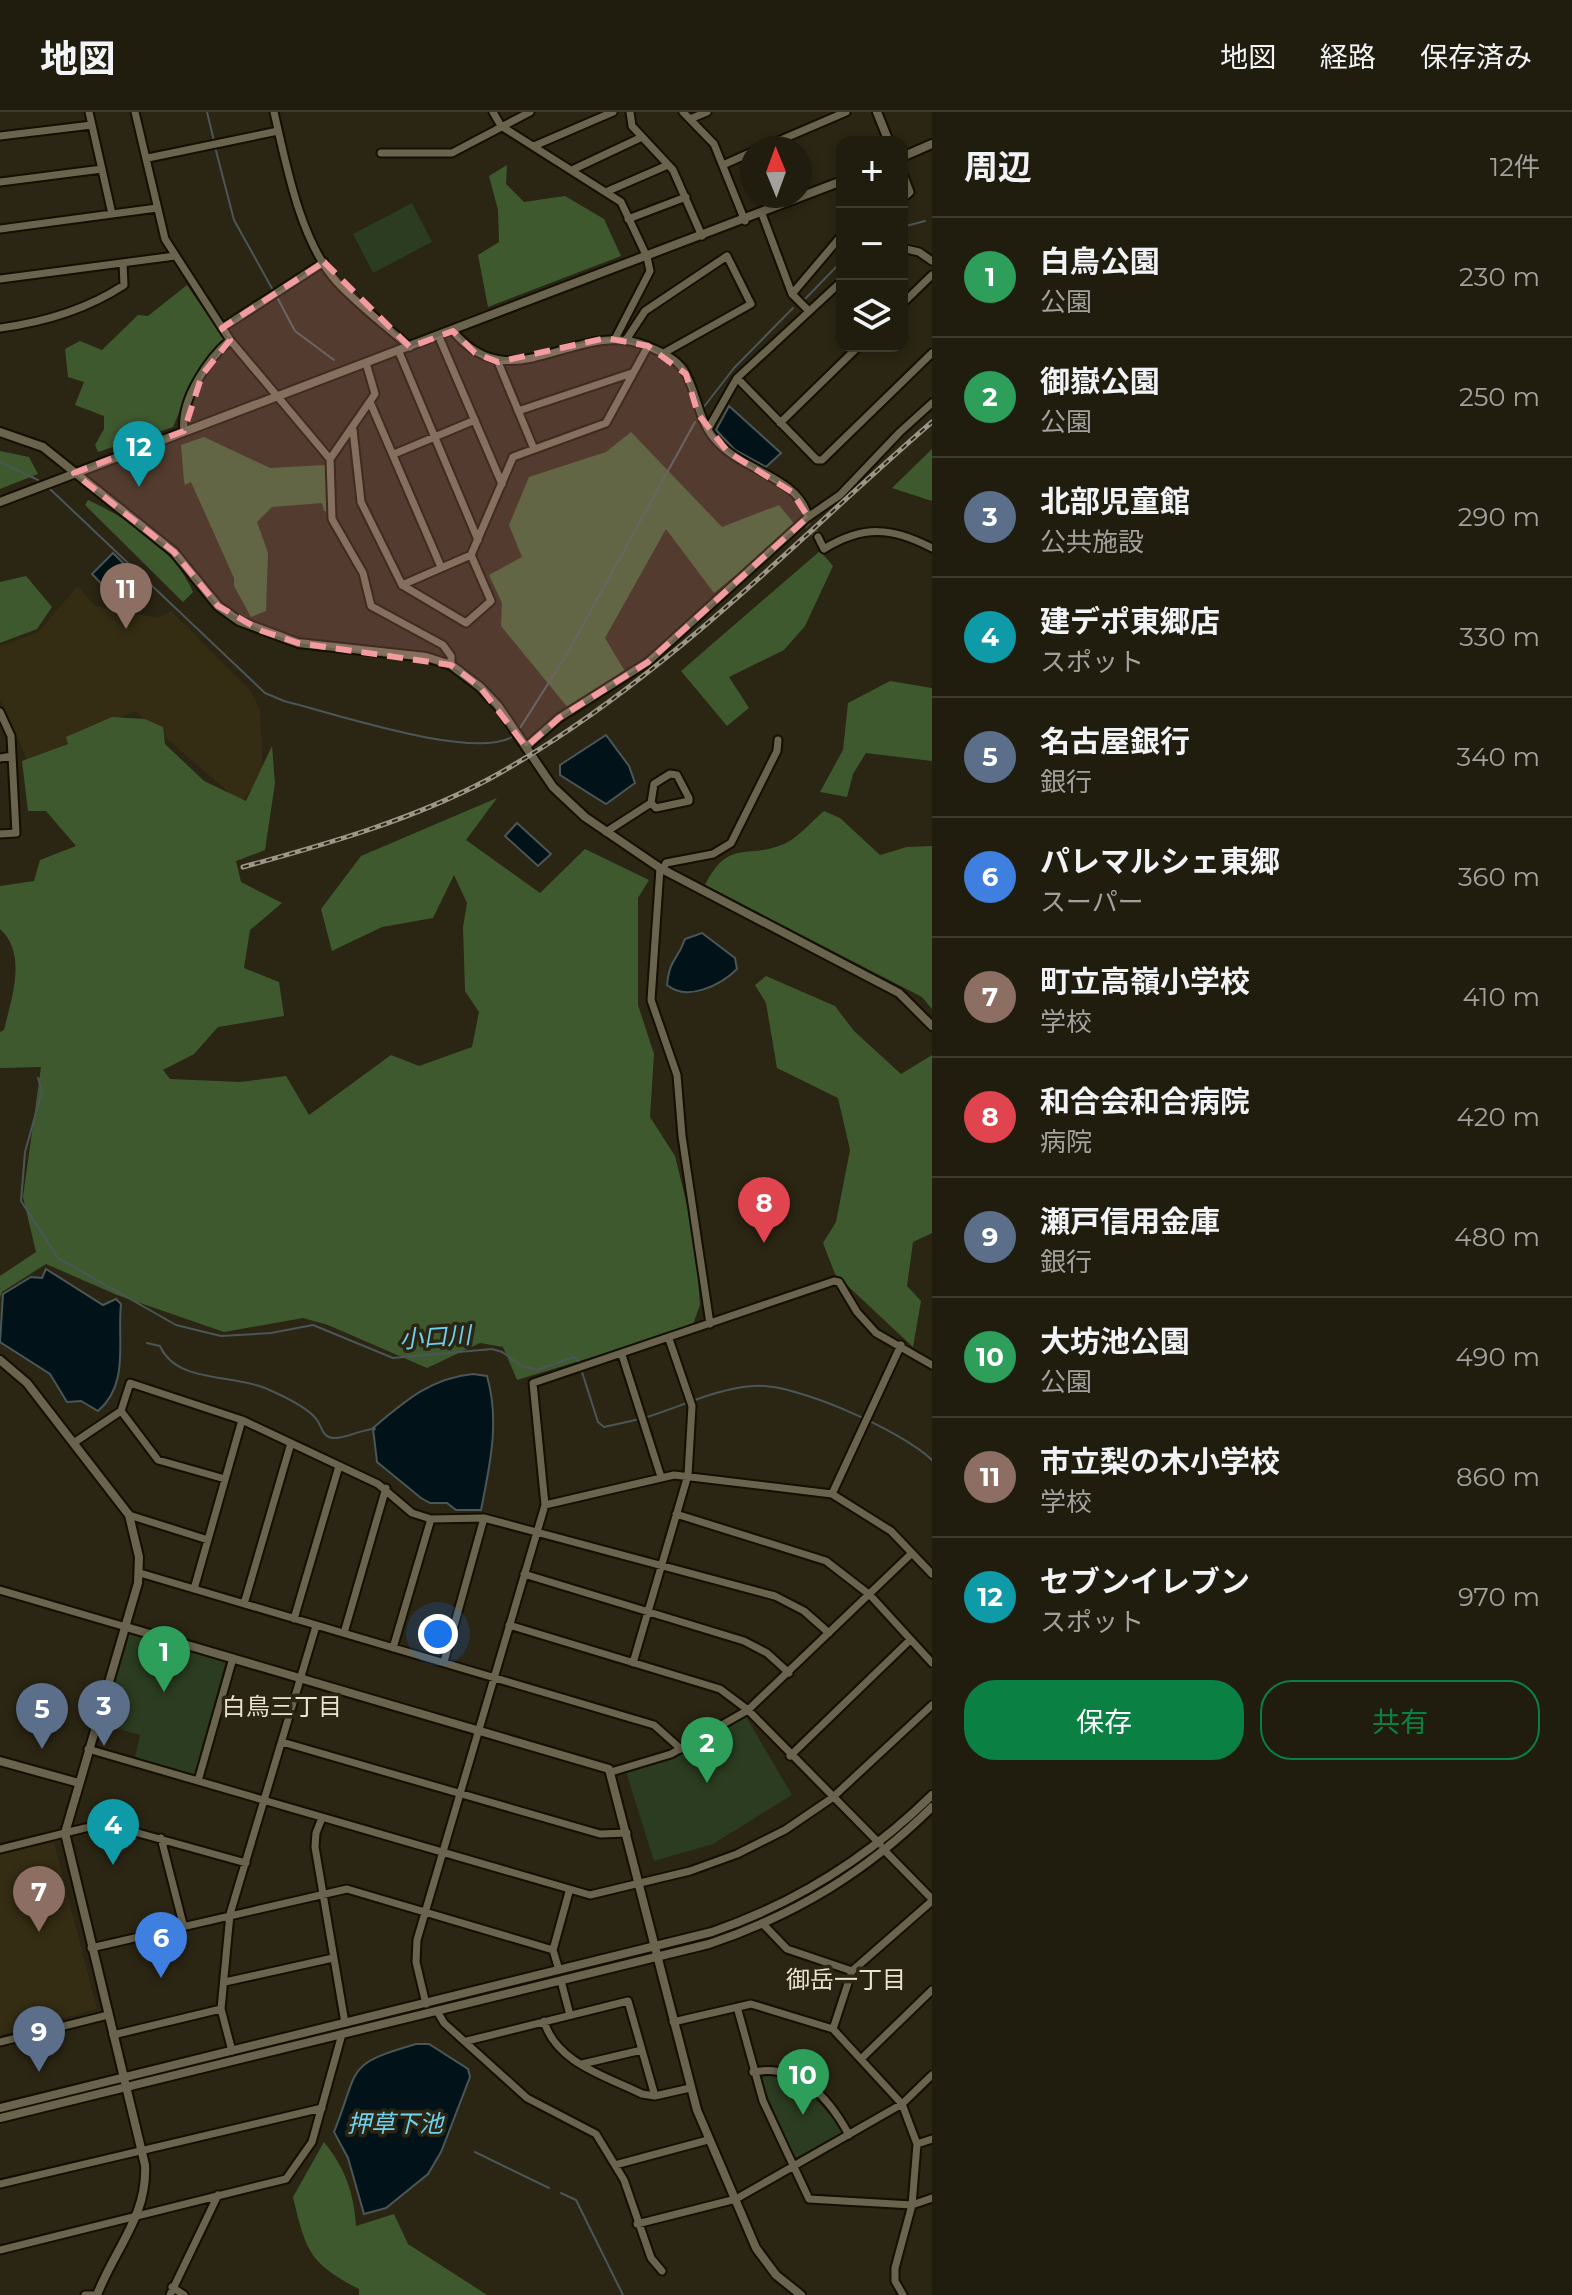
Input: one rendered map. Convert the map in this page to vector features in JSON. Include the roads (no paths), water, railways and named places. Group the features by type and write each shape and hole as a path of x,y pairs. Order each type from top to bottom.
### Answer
{"street":[{"path":"89,112 112,214"},
{"path":"135,112 165,239 230,340 330,459 332,519 363,573 371,606 443,645 451,656 451,665"},
{"path":"274,112 295,203 324,262 335,280 410,347"},
{"path":"493,112 501,126 621,202 647,257 650,271 616,337"},
{"path":"381,153 452,153 530,112"},
{"path":"534,146 613,112"},
{"path":"630,112 632,126 668,165 686,197 702,236"},
{"path":"683,112 714,144 745,221"},
{"path":"690,119 707,112"},
{"path":"821,112 825,121"},
{"path":"790,136 846,112"},
{"path":"877,112 887,136"},
{"path":"0,136 92,125"},
{"path":"148,158 278,131"},
{"path":"572,170 642,137"},
{"path":"908,154 932,144"},
{"path":"723,165 740,157"},
{"path":"608,191 668,165"},
{"path":"0,182 102,169"},
{"path":"0,502 745,221 836,183"},
{"path":"628,219 686,197"},
{"path":"0,229 157,208"},
{"path":"762,214 792,294 807,309"},
{"path":"792,294 836,242"},
{"path":"908,249 919,252 932,261"},
{"path":"0,279 175,256"},
{"path":"626,340 645,311 727,256 751,304 662,354"},
{"path":"222,328 324,262"},
{"path":"0,328 50,319 88,306 124,285 123,263"},
{"path":"908,298 932,275"},
{"path":"708,429 737,378 807,309 836,286"},
{"path":"453,331 475,353 498,362 520,360 616,337 648,346 686,374 698,414 728,452 802,500 808,517"},
{"path":"439,337 502,484"},
{"path":"184,431 183,421 202,375 218,351 230,340"},
{"path":"402,585 471,555 513,457 601,427 648,346"},
{"path":"399,352 478,540"},
{"path":"780,423 853,352"},
{"path":"737,378 817,460 822,460 932,353"},
{"path":"498,362 534,449"},
{"path":"330,459 353,430 376,390 366,363"},
{"path":"518,411 632,373"},
{"path":"370,402 441,567"},
{"path":"526,747 559,718 648,662 808,517 840,495 932,403"},
{"path":"394,454 475,420"},
{"path":"353,430 361,502 402,585 466,623 491,601 471,555"},
{"path":"0,432 43,447 174,552 218,606 239,621 298,643 426,657 451,665 487,694 514,725 559,795 606,832 662,868 899,993 932,1026"},
{"path":"818,537 824,549 845,536 902,532 932,548"},
{"path":"0,712 11,736 16,833 0,834"},
{"path":"710,1324 682,1136 677,1075 651,1000 662,868 666,863 713,854 731,843 777,751 778,740"},
{"path":"0,758 12,756"},
{"path":"606,832 651,803 654,784 673,773 689,798 689,801 656,808 651,803"},
{"path":"426,2004 416,1951 424,1912 545,1505 533,1383 834,1281 839,1282 857,1312 876,1333 932,1365"},
{"path":"633,1663 688,1475 691,1403 669,1339"},
{"path":"832,1494 901,1345"},
{"path":"622,1355 661,1477"},
{"path":"2,1364 27,1383 129,1515 140,1573 65,1833 146,2177 137,2217 95,2295 85,2295"},
{"path":"75,1442 121,1411 130,1383 242,1420 386,1488 412,1513 431,1519 484,1518 536,1530 784,1599 810,1615 829,1633"},
{"path":"121,1411 158,1460 225,1479"},
{"path":"194,1589 242,1420"},
{"path":"244,1604 291,1443"},
{"path":"294,1619 339,1466"},
{"path":"545,1505 661,1477 688,1475 832,1494 891,1531 932,1574"},
{"path":"344,1633 386,1488"},
{"path":"676,1514 826,1561 870,1595 932,1663"},
{"path":"129,1515 208,1540"},
{"path":"444,1662 484,1518"},
{"path":"393,1648 431,1519"},
{"path":"611,1772 681,1749 748,1710 911,1554"},
{"path":"140,1573 654,1725 681,1749"},
{"path":"524,1574 744,1641 767,1653 789,1673"},
{"path":"0,1590 606,1767 611,1772 627,1833 690,2088 708,2140 767,2265 801,2295"},
{"path":"509,1625 720,1689 748,1710 880,1844"},
{"path":"232,2051 221,2009 230,1914 316,1626"},
{"path":"790,1756 910,1640"},
{"path":"198,1781 233,1658"},
{"path":"88,1749 569,1892 600,1894 737,1854 785,1830 832,1798 932,1705"},
{"path":"282,1742 600,1834 627,1833"},
{"path":"0,1761 79,1783"},
{"path":"0,2108 712,1932 759,1914 826,1879 880,1844 932,1795"},
{"path":"0,2118 657,1958 762,1923 825,1892 886,1852 932,1807"},
{"path":"322,1818 315,1847 345,2023"},
{"path":"0,1849 65,1833 113,1826 246,1863"},
{"path":"161,1838 183,1924"},
{"path":"833,2029 852,1971 932,1900 886,1852"},
{"path":"91,1948 183,1924 350,1889 553,1950"},
{"path":"559,1970 553,1950 569,1892"},
{"path":"762,1923 778,1944 787,1949 852,1971"},
{"path":"225,1982 333,1958"},
{"path":"561,1981 570,2015"},
{"path":"861,2059 932,1990"},
{"path":"467,2041 631,2002 655,2096"},
{"path":"673,2022 756,2004 833,2029 902,2104 917,2144 912,2205 895,2268 895,2281 903,2295"},
{"path":"737,2007 753,2072 793,2167 811,2201 912,2205 932,2198"},
{"path":"113,2035 221,2009"},
{"path":"437,2011 444,2023 527,2098 596,2134 615,2165 651,2258 662,2271"},
{"path":"0,2042 108,2015"},
{"path":"544,2021 553,2043 581,2064 642,2094 655,2096 690,2088"},
{"path":"0,2250 286,2179 312,2142 342,2034"},
{"path":"581,2064 642,2050"},
{"path":"753,2072 782,2070 801,2078 822,2098 849,2135"},
{"path":"637,2224 736,2199 902,2104 932,2075"},
{"path":"0,2184 322,2108"},
{"path":"917,2144 932,2139"},
{"path":"615,2165 708,2140"},
{"path":"184,2295 171,2291 218,2195"}],"water":[{"path":"729,406 781,453 766,467 735,450 716,430"},
{"path":"113,553 144,584 129,597 114,597 92,574"},
{"path":"606,735 629,766 635,783 606,804 560,775 560,765"},
{"path":"517,823 551,854 538,866 505,836"},
{"path":"702,933 735,958 737,969 713,986 694,992 675,990 667,985 672,964 685,939"},
{"path":"46,1269 103,1305 116,1299 121,1304 118,1375 115,1388 98,1411 81,1401 67,1402 50,1374 0,1342 3,1294 31,1277 42,1278"},
{"path":"473,1374 487,1376 491,1393 493,1426 490,1460 481,1510 456,1510 447,1503 430,1503 421,1498 377,1462 373,1428 431,1386"},
{"name":"押草下池","path":"416,2044 429,2044 468,2069 470,2077 441,2152 428,2174 386,2208 364,2214 348,2158 334,2132 352,2081 365,2064 376,2057"}],"waterway":[{"path":"207,112 214,141"},
{"path":"215,147 234,220 274,292"},
{"path":"908,225 925,221"},
{"path":"804,300 836,267"},
{"path":"277,297 295,331 334,360"},
{"path":"703,408 734,368 793,308"},
{"path":"520,728 567,654 695,422"},
{"path":"0,462 38,480"},
{"path":"50,489 265,693 367,724 435,739 492,743 512,737"},
{"name":"小口川","path":"38,1078 42,1091 25,1152 21,1201 58,1258 176,1325 221,1336 271,1333 313,1325 393,1358 492,1349 522,1366 537,1370 574,1357 580,1363"},
{"path":"147,1343 160,1346 168,1358 191,1372 251,1384 285,1397 313,1415 329,1437 375,1429"},
{"name":"小口川","path":"581,1369 598,1422 604,1427 640,1419"},
{"name":"小口川","path":"647,1417 726,1390 771,1387 847,1411 897,1436 932,1460"},
{"path":"475,2152 549,2188"},
{"path":"561,2193 576,2200 623,2295"}],"tunnel":[{"path":"804,521 818,537"}],"railway":[{"path":"243,867 337,840 430,807 489,779 551,742 609,702 720,612 932,422"}],"place":[{"name":"セブンイレブン","path":"139,487"},
{"name":"市立梨の木小学校","path":"126,629"},
{"name":"和合会和合病院","path":"764,1243"},
{"name":"白鳥公園","path":"164,1692"},
{"name":"北部児童館","path":"104,1746"},
{"name":"名古屋銀行","path":"42,1749"},
{"name":"御嶽公園","path":"707,1783"},
{"name":"建デポ東郷店","path":"113,1865"},
{"name":"町立高嶺小学校","path":"39,1932"},
{"name":"パレマルシェ東郷","path":"161,1978"},
{"name":"瀬戸信用金庫","path":"39,2072"},
{"name":"大坊池公園","path":"803,2115"}],"district":[{"name":"白鳥三丁目","path":"282,1706"},
{"name":"御岳一丁目","path":"846,1979"}]}
